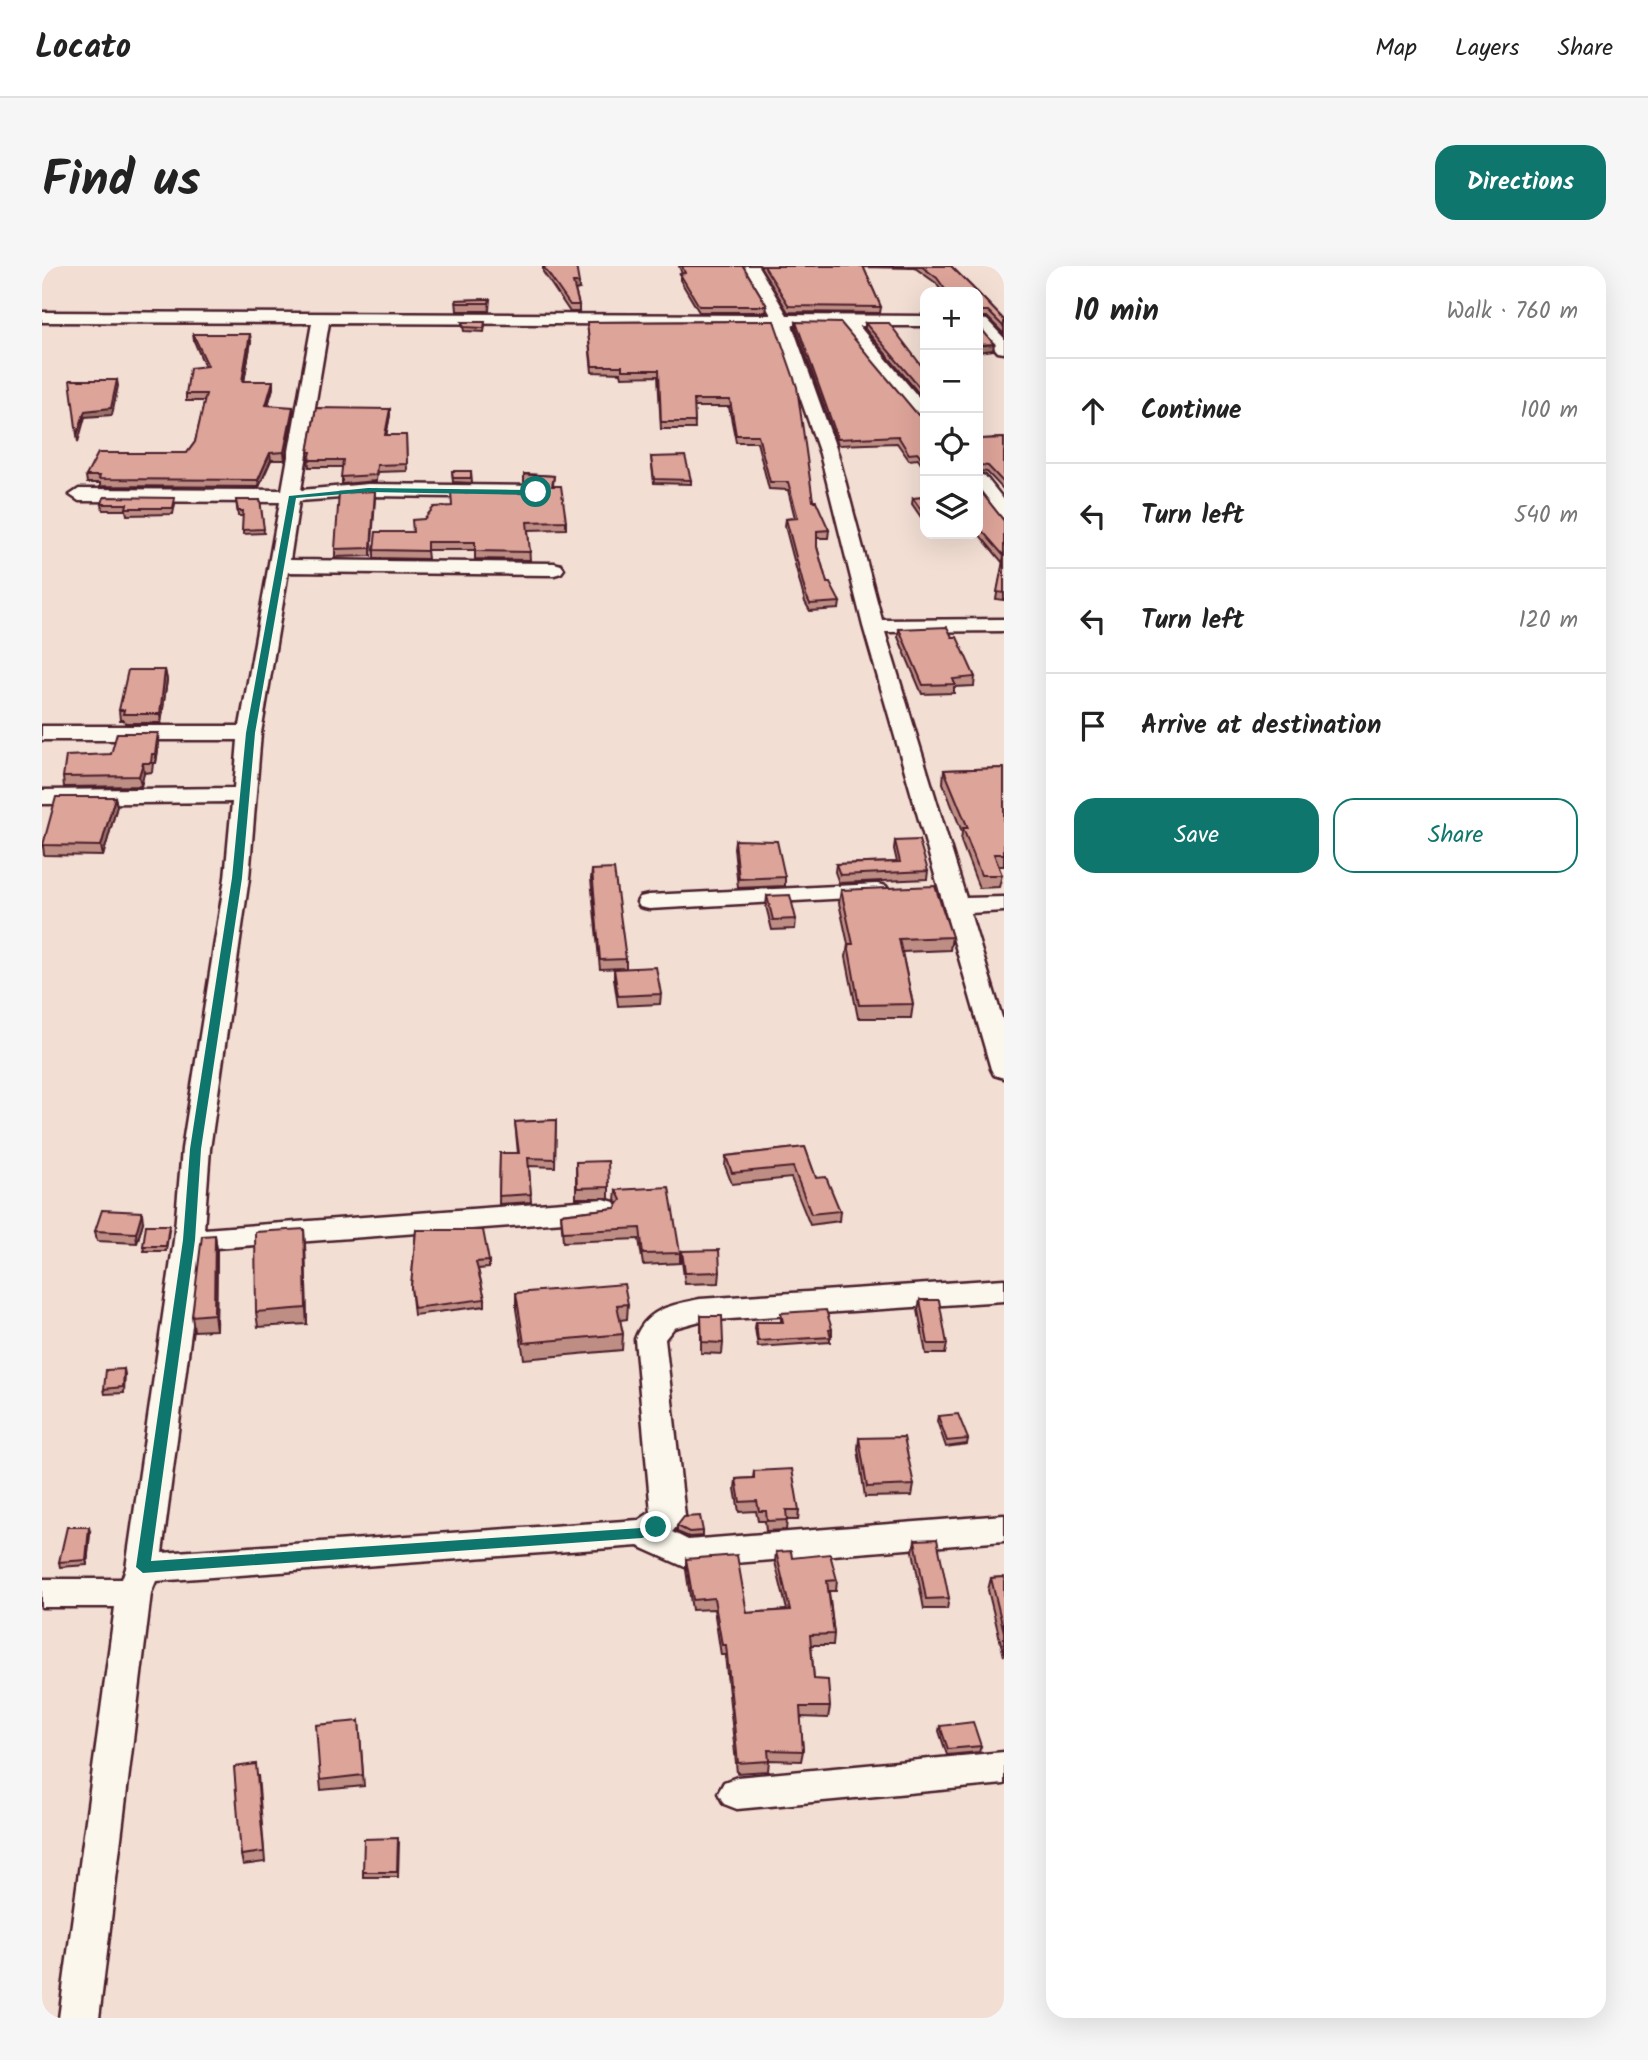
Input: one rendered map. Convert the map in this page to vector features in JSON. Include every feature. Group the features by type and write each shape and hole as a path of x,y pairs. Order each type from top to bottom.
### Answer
{"street":[{"path":"750,266 781,319 829,454 873,626 934,893 1004,1069"},
{"path":"42,317 920,321"},
{"path":"79,2018 138,1580 189,1240 196,1149 237,878 250,733 293,496 321,319"},
{"path":"845,319 923,413"},
{"path":"983,323 1004,324"},
{"path":"983,327 1004,348"},
{"path":"983,486 1004,512"},
{"path":"79,495 293,496 368,490 536,492"},
{"path":"279,566 554,569"},
{"path":"873,626 1004,625"},
{"path":"42,733 250,733"},
{"path":"42,797 244,795"},
{"path":"649,902 934,893 1004,904"},
{"path":"189,1240 604,1209"},
{"path":"42,1593 138,1580 642,1533 656,1527 668,1516 650,1339 652,1329 663,1319 700,1310 1004,1290"},
{"path":"642,1533 685,1554 1004,1528"},
{"path":"737,1793 1004,1768"}],"building":[{"path":"543,266 576,266 579,283 573,283 579,305 570,305"},
{"path":"682,266 743,266 767,306 699,306 680,274 685,273"},
{"path":"764,266 863,266 881,307 789,306"},
{"path":"921,266 951,266 972,287 943,287 937,278"},
{"path":"983,298 1004,320 1004,327 988,311 983,311"},
{"path":"490,299 489,303 457,303 456,300"},
{"path":"774,321 797,387 813,501 816,501 829,530 817,531 817,547 827,583 830,583 840,602 810,604 786,519 798,518 788,482 770,482 758,435 736,435 730,400 694,400 695,422 661,422 659,370 622,370 622,366 592,366 587,322"},
{"path":"462,322 485,322 484,328 464,327"},
{"path":"796,322 841,323 920,415 920,456 918,453 909,454 898,436 838,439"},
{"path":"865,323 889,323 920,364 920,388"},
{"path":"983,331 994,344 983,345"},
{"path":"193,334 250,334 242,381 273,381 266,405 293,407 284,452 270,453 258,480 99,479 100,476 86,476 98,453 187,453 195,442 206,394 186,394 190,368 208,366"},
{"path":"70,380 117,380 111,408 85,411 77,435"},
{"path":"316,408 390,409 385,435 406,435 407,464 377,465 376,475 341,477 343,460 309,460"},
{"path":"1004,438 1004,483 988,466 983,465 983,439"},
{"path":"685,456 691,480 654,479 651,457"},
{"path":"452,471 471,471 471,478 453,478"},
{"path":"524,474 554,476 552,486 561,486 566,521 527,522 530,552 475,551 475,542 427,542 427,551 374,550 376,532 413,532 412,520 424,519 434,507 452,506 451,492 536,493 548,483 537,476"},
{"path":"375,491 371,548 335,549 339,493"},
{"path":"983,494 1004,521 1004,556 983,532"},
{"path":"104,497 175,498 173,508 126,508 127,504 102,504"},
{"path":"920,497 920,508 913,498"},
{"path":"236,500 260,500 264,529 242,530 243,511 238,511"},
{"path":"1004,556 1004,593 997,592"},
{"path":"947,627 952,637 957,637 975,677 953,679 955,684 923,685 899,629"},
{"path":"128,670 165,670 160,714 123,714 124,710 119,710"},
{"path":"117,733 158,733 155,754 152,754 151,763 143,763 139,776 63,777 66,756 111,754"},
{"path":"1004,768 1004,854 994,854 1002,875 981,875 963,828 968,828 944,770"},
{"path":"56,797 115,797 101,846 43,845"},
{"path":"735,840 777,841 785,877 739,879"},
{"path":"919,840 928,871 840,875 836,864 900,862 895,841"},
{"path":"614,869 626,959 600,960 592,870"},
{"path":"935,886 952,937 899,939 913,1004 859,1005 848,944 853,944 841,890"},
{"path":"790,895 796,919 773,920 767,896"},
{"path":"656,967 661,994 618,996 614,969"},
{"path":"556,1120 555,1159 528,1158 531,1194 499,1196 500,1153 519,1153 515,1122"},
{"path":"805,1147 816,1178 826,1177 840,1211 811,1214 793,1167 732,1173 726,1156"},
{"path":"608,1161 609,1187 577,1188 576,1162"},
{"path":"669,1187 680,1253 643,1254 640,1228 563,1232 561,1214 615,1208 621,1200 616,1190"},
{"path":"102,1210 142,1212 136,1233 95,1231"},
{"path":"146,1225 169,1225 166,1246 143,1246"},
{"path":"304,1229 306,1308 256,1312 255,1232"},
{"path":"416,1230 483,1230 489,1261 476,1262 485,1299 414,1308 411,1287"},
{"path":"215,1235 214,1314 192,1316 202,1236"},
{"path":"719,1250 720,1272 685,1273 682,1251"},
{"path":"624,1284 628,1304 617,1305 623,1334 524,1343 516,1293"},
{"path":"920,1300 939,1300 947,1344 928,1344"},
{"path":"826,1310 832,1329 829,1330 831,1337 758,1341 756,1322 783,1322 781,1313"},
{"path":"701,1316 722,1316 723,1343 702,1342"},
{"path":"124,1369 123,1387 104,1389 106,1370"},
{"path":"958,1414 968,1439 947,1441 938,1416"},
{"path":"904,1437 914,1485 867,1487 859,1438"},
{"path":"792,1469 799,1510 786,1510 787,1520 767,1521 766,1511 759,1511 757,1501 740,1502 736,1479 754,1478 754,1471"},
{"path":"700,1516 703,1531 689,1532 677,1526 684,1517"},
{"path":"67,1527 89,1527 86,1560 59,1562"},
{"path":"937,1539 949,1598 926,1599 915,1540"},
{"path":"791,1551 792,1558 830,1554 837,1580 827,1581 834,1634 810,1635 814,1679 828,1680 830,1707 800,1707 803,1751 768,1750 769,1761 738,1763 726,1645 722,1645 714,1598 693,1600 686,1559 737,1555 747,1613 790,1610 776,1552"},
{"path":"1004,1577 1004,1632 991,1578"},
{"path":"359,1721 363,1775 320,1780 316,1725"},
{"path":"973,1722 981,1746 948,1749 940,1726"},
{"path":"256,1764 264,1852 241,1855 234,1767"},
{"path":"398,1838 397,1872 363,1872 364,1839"}],"waterway":[{"path":"759,266 787,314"},
{"path":"788,315 820,314"}],"route":[{"path":"536,492 368,490 293,496 250,733 237,878 196,1149 189,1240 143,1567 642,1533 656,1527"}]}
